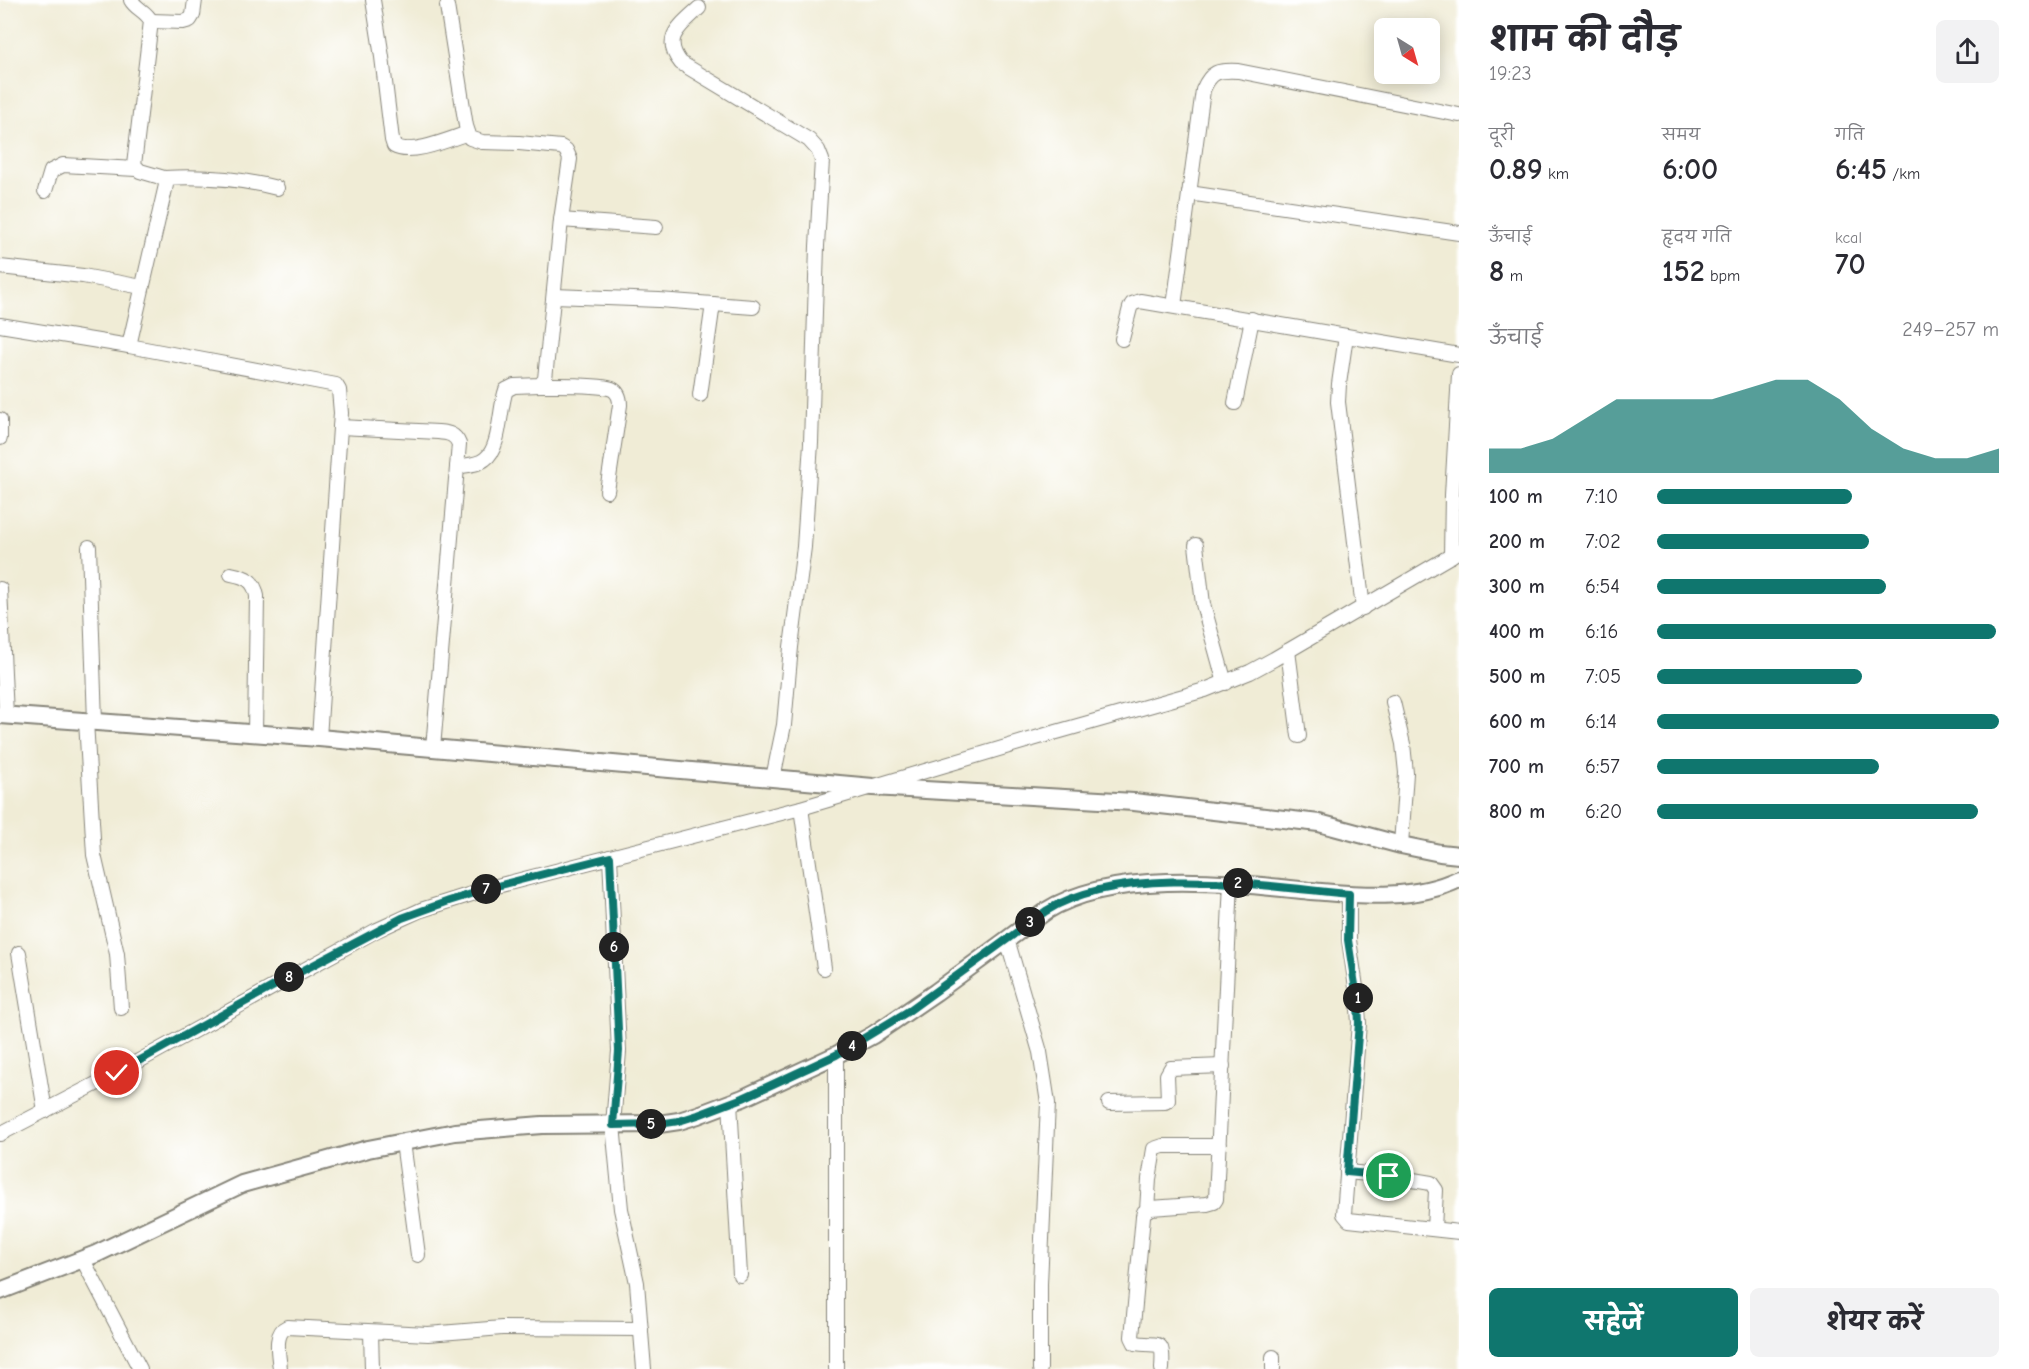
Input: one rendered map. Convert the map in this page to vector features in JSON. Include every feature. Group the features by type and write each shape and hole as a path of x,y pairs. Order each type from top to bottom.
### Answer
{"street":[{"path":"131,0 136,7 146,12 151,21 133,162 136,169"},
{"path":"151,21 183,22 190,20 195,0"},
{"path":"373,0 394,146 406,149 417,148 468,133"},
{"path":"447,6 470,138 482,142 561,147 566,150 570,159 561,220 545,379 540,385"},
{"path":"699,8 673,36 674,54 681,63 809,141 818,150 822,160 811,443 804,547 784,725 773,778"},
{"path":"1174,306 1203,90 1208,78 1216,72 1238,71 1459,115"},
{"path":"45,191 51,171 63,165 136,169 164,178 236,178 277,188"},
{"path":"129,346 166,185 164,178"},
{"path":"1189,193 1459,233"},
{"path":"561,220 656,227"},
{"path":"0,267 83,276 142,287"},
{"path":"554,296 753,307"},
{"path":"1122,339 1130,308 1136,302 1174,306 1459,355"},
{"path":"700,395 712,304"},
{"path":"1235,403 1252,319"},
{"path":"0,325 331,383 339,390 340,427 319,738"},
{"path":"1346,336 1338,402 1363,608"},
{"path":"0,1134 402,918 487,889 801,808 1225,682 1250,672 1455,554 1452,495 1459,374"},
{"path":"457,467 479,462 489,455 496,437 506,390 514,386 540,385 611,389 617,394 620,405 607,491"},
{"path":"0,420 0,438"},
{"path":"340,427 449,433 456,438 459,444 433,748"},
{"path":"1196,545 1203,604 1225,682"},
{"path":"89,547 94,855 117,954 121,1008"},
{"path":"231,574 251,580 256,588 255,733"},
{"path":"0,589 3,715 319,738 873,787 1134,802 1319,823 1401,845 1459,855"},
{"path":"1288,651 1299,736"},
{"path":"1393,702 1403,744 1406,773 1401,845"},
{"path":"801,808 824,968"},
{"path":"610,857 619,1051 613,1125 621,1209 635,1266 644,1369"},
{"path":"0,1291 83,1260 242,1184 368,1149 455,1132 542,1125 613,1125 679,1121 730,1103 836,1055 907,1012 1052,907 1080,894 1134,884 1231,882 1349,894 1422,892 1445,886 1459,879"},
{"path":"1147,1210 1214,1202 1216,1199 1231,882"},
{"path":"1349,894 1348,940 1359,1023 1344,1214 1349,1220 1459,1232"},
{"path":"1007,939 1040,1052 1047,1103 1040,1284 1040,1369"},
{"path":"19,953 45,1111"},
{"path":"836,1055 836,1369"},
{"path":"1109,1103 1165,1102 1168,1100 1168,1071 1171,1068 1223,1066"},
{"path":"730,1103 740,1275"},
{"path":"403,1142 418,1255"},
{"path":"1162,1369 1160,1346 1154,1343 1135,1343 1132,1337 1143,1216 1147,1210 1154,1149 1163,1146 1219,1146"},
{"path":"1347,1172 1431,1183 1436,1190 1434,1229"},
{"path":"83,1260 140,1369"},
{"path":"280,1369 279,1335 282,1329 287,1327 428,1334 502,1328 641,1329"},
{"path":"371,1332 372,1369"}],"route":[{"path":"117,1073 402,918 497,886 610,857 619,1051 613,1125 679,1121 730,1103 836,1055 873,1035 1058,903 1080,894 1134,884 1231,882 1349,894 1348,940 1359,1023 1347,1172 1389,1176"}]}
